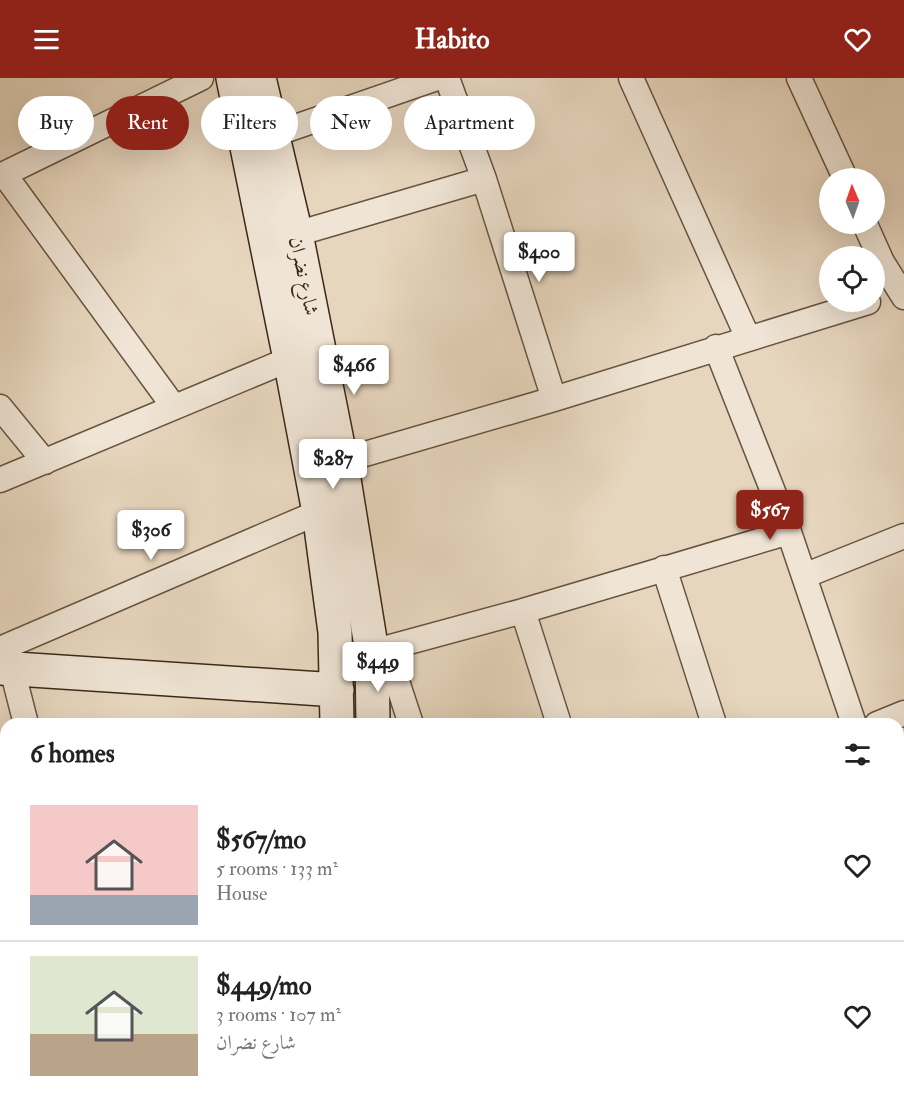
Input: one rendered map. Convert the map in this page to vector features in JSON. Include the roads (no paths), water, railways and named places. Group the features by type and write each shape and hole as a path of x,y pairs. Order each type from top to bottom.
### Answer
{"street":[{"path":"174,407 2,175 201,78"},
{"name":"شارع نضران","path":"233,78 319,512 335,632 337,718"},
{"name":"شارع نضران","path":"259,78 263,96"},
{"path":"298,126 437,78"},
{"path":"447,78 484,179 554,399"},
{"path":"631,78 748,338"},
{"path":"799,78 840,168"},
{"name":"شارع نضران","path":"276,150 296,234 379,650 373,718"},
{"path":"296,234 484,179"},
{"path":"873,234 893,259 903,294 885,297"},
{"path":"310,471 554,399 835,312"},
{"path":"716,348 789,532 852,718"},
{"path":"0,480 290,359"},
{"path":"0,407 45,462"},
{"path":"3,660 319,512"},
{"path":"408,718 379,650 523,611 789,532"},
{"path":"804,576 904,536"},
{"path":"664,568 712,718"},
{"path":"523,611 556,718"},
{"path":"3,660 337,690"},
{"path":"3,660 24,718"}]}
